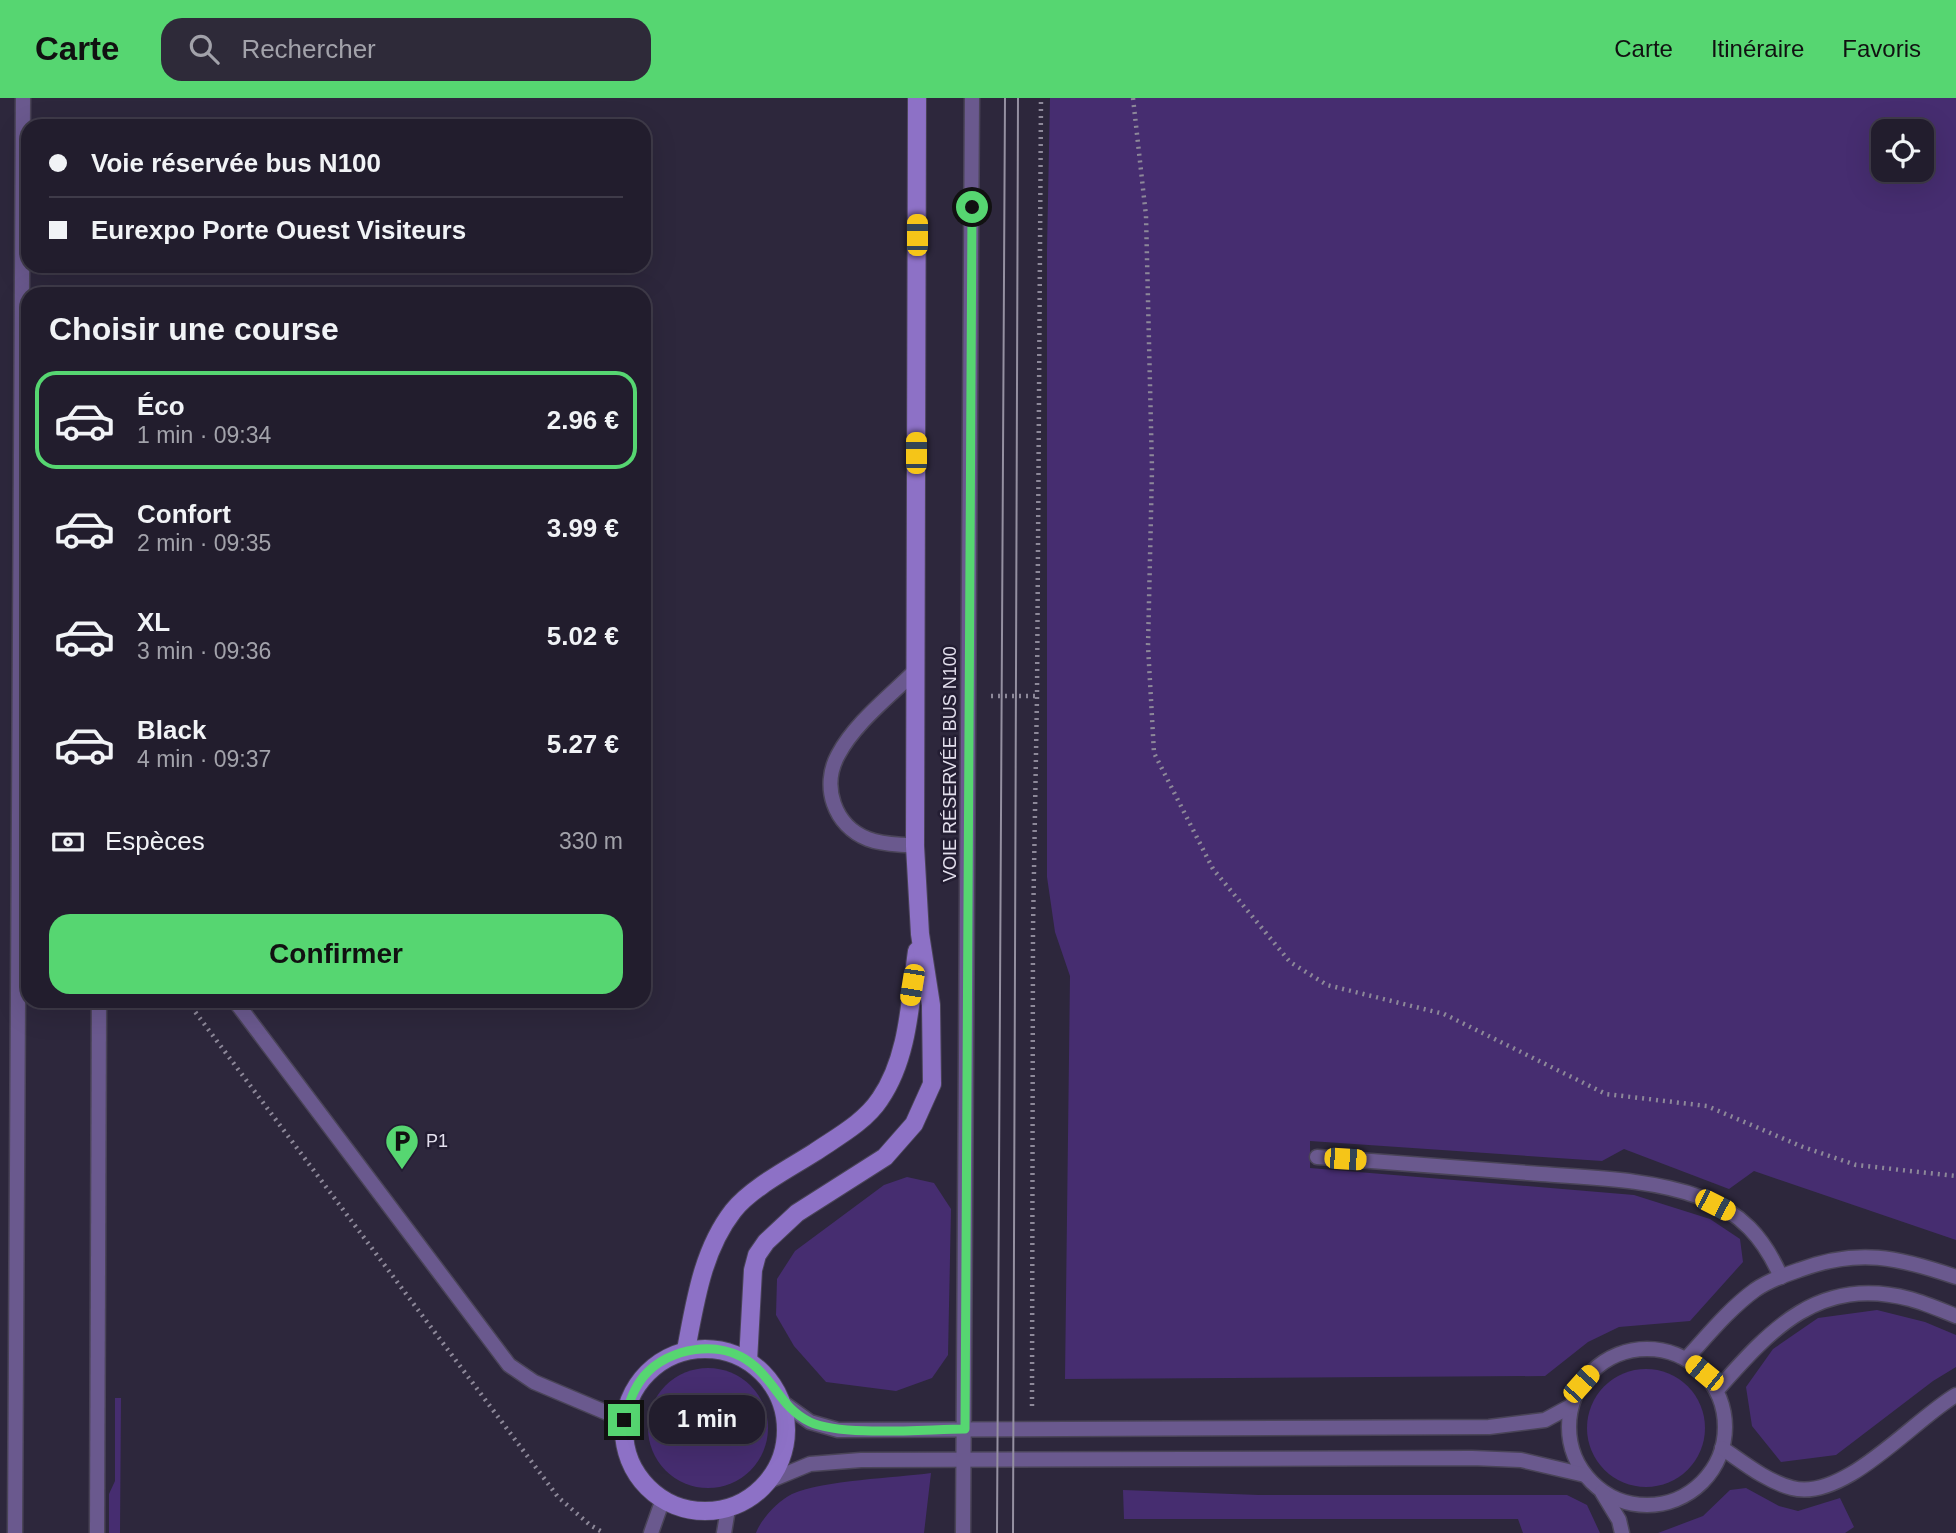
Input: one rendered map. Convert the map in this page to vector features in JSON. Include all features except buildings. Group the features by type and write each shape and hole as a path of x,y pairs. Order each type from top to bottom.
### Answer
{"street":[{"path":"748,1361 753,1270 757,1255 766,1242 797,1213 885,1157 914,1124 932,1084 931,1005 920,934 915,846 918,98"},
{"path":"686,1350 698,1286 714,1242 734,1210 765,1185 852,1128 880,1101 900,1061 920,934"},
{"path":"707,1348 729,1352 748,1361 769,1378 782,1402 786,1429 782,1456 769,1481 748,1499 728,1509 702,1511 663,1499 645,1484 632,1464 625,1443 624,1420 631,1396 645,1375 664,1360 686,1350 707,1348"}],"lane":[{"path":"23,98 23,119"},
{"name":"VOIE RÉSERVÉE BUS N100","path":"963,1533 972,98"},
{"path":"15,1533 21,457"},
{"path":"914,672 868,718 838,754 831,778 831,798 836,812 853,831 866,839 915,846"},
{"path":"97,1533 99,1008"},
{"path":"239,1008 509,1365 534,1382 624,1420"},
{"path":"1317,1157 1591,1178 1674,1189 1702,1198 1747,1226 1763,1241 1781,1277"},
{"path":"1686,1359 1757,1289 1820,1262 1861,1256 1911,1261 1956,1277"},
{"path":"1717,1390 1773,1329 1817,1302 1847,1295 1873,1294 1909,1299 1956,1316"},
{"path":"1640,1349 1664,1350 1686,1359 1704,1373 1717,1390 1726,1429 1723,1448 1712,1471 1695,1489 1673,1501 1648,1505 1623,1502 1601,1490 1585,1475 1576,1460 1570,1442 1571,1406 1581,1384 1597,1366 1617,1354 1640,1349"},
{"path":"1723,1448 1775,1482 1795,1489 1811,1489 1836,1483 1956,1395"},
{"path":"782,1402 810,1422 838,1430 1489,1427 1545,1420 1571,1406"},
{"path":"769,1481 796,1468 825,1461 1472,1458 1521,1460 1585,1475"},
{"path":"1601,1490 1619,1520 1622,1533"},
{"path":"651,1533 663,1499"},
{"path":"724,1533 728,1509"}],"path":[{"path":"1031,1428 1041,98"},
{"path":"1133,98 1146,216 1152,469 1148,646 1154,753 1213,869 1290,962 1327,985 1444,1014 1606,1094 1707,1106 1803,1147 1856,1165 1956,1176"},
{"path":"969,696 1037,696"},
{"path":"192,1008 558,1497 590,1525 604,1533"}],"shaded area":[{"path":"1050,98 1956,98 1956,1240 1754,1171 1729,1189 1624,1149 1602,1161 1310,1141 1310,1168 1634,1195 1710,1219 1740,1239 1743,1262 1690,1321 1619,1327 1588,1342 1545,1376 1065,1379 1070,976 1055,932 1047,877 1047,249"},
{"path":"907,1177 934,1183 951,1209 948,1355 932,1378 896,1391 826,1382 794,1346 776,1315 777,1279 795,1251 884,1185"},
{"path":"1877,1310 1925,1322 1956,1335 1956,1367 1933,1381 1836,1455 1781,1462 1752,1426 1746,1387 1773,1349 1818,1318"},
{"path":"708,1368 731,1372 751,1385 764,1405 768,1428 764,1451 751,1471 731,1484 708,1488 685,1484 665,1471 652,1451 648,1428 652,1405 665,1385 685,1372"},
{"path":"1646,1369 1668,1374 1688,1386 1700,1406 1705,1428 1700,1450 1688,1470 1668,1482 1646,1487 1624,1482 1604,1470 1592,1450 1587,1428 1592,1406 1604,1386 1624,1374"},
{"path":"115,1398 121,1398 120,1533 109,1533 109,1494 115,1481"},
{"path":"931,1473 924,1533 756,1533 776,1506 792,1494 806,1489"},
{"path":"1746,1488 1779,1506 1798,1511 1840,1498 1854,1527 1845,1533 1658,1533 1703,1516 1730,1490"},
{"path":"1123,1490 1259,1495 1567,1495 1587,1505 1600,1533 1523,1533 1518,1519 1124,1519"}],"tram line":[{"path":"997,1533 1005,98"},
{"path":"1013,1533 1018,98"}],"place":[{"name":"P1","path":"402,1171"}],"route":[{"path":"624,1420 631,1396 645,1375 664,1360 686,1350 707,1348 729,1352 748,1361 769,1378 782,1402 810,1422 838,1430 965,1429 972,207"}]}
